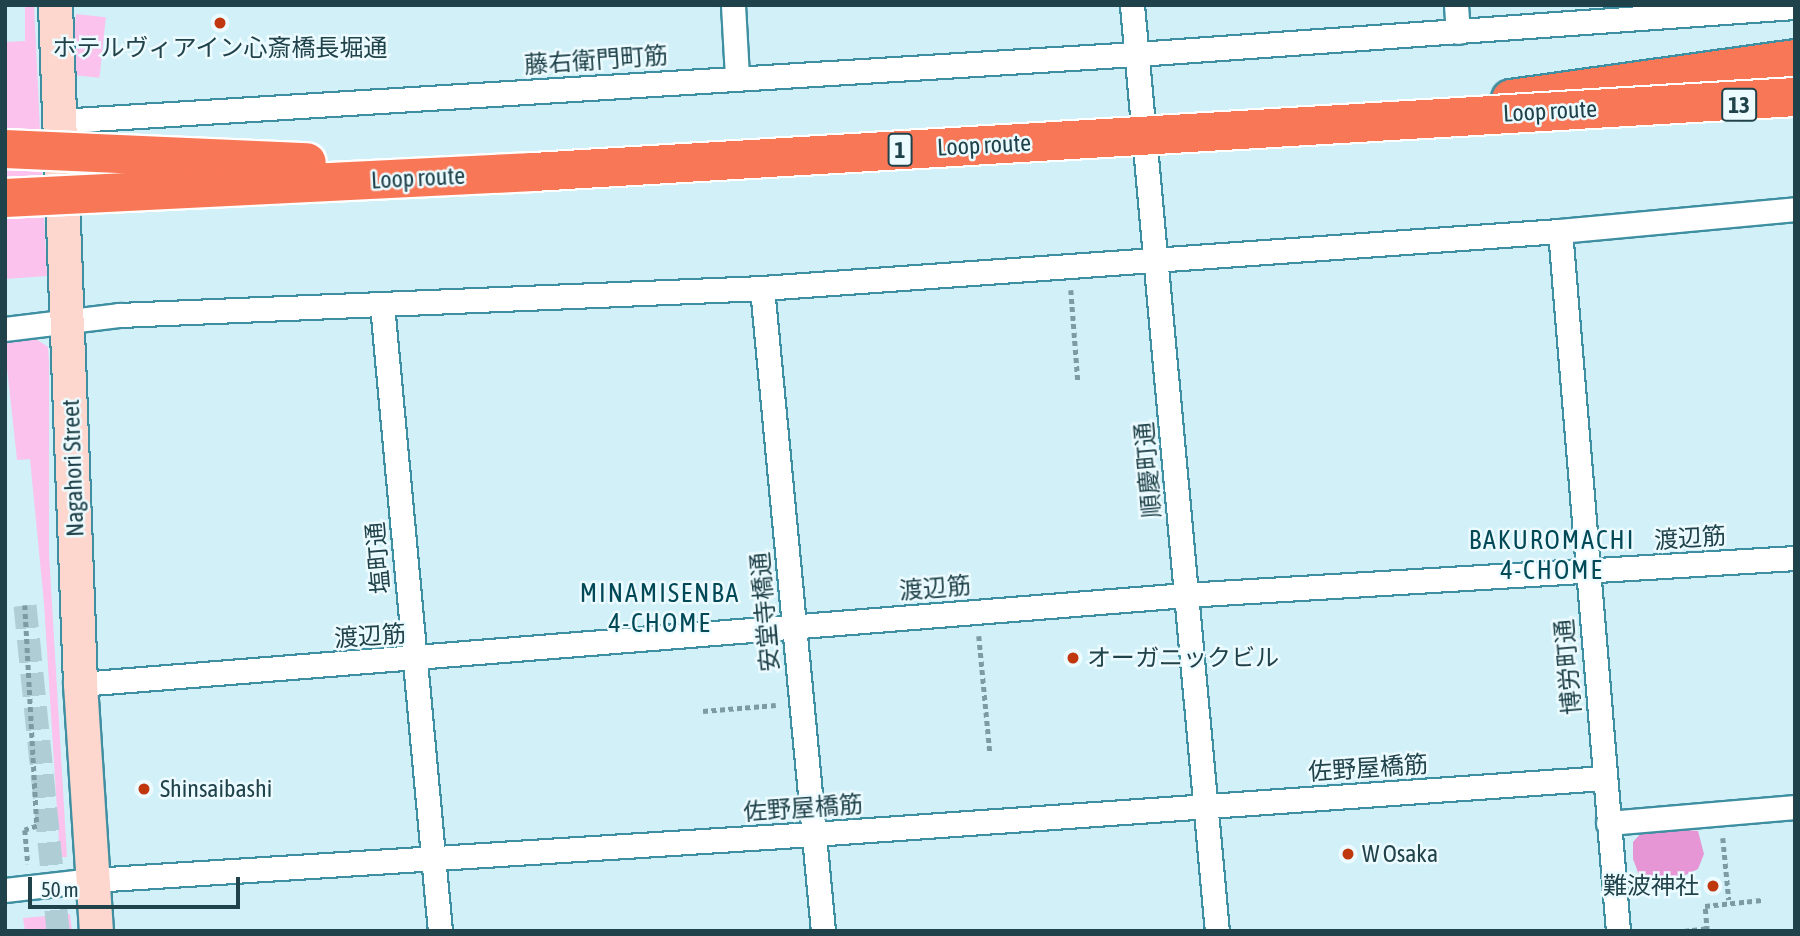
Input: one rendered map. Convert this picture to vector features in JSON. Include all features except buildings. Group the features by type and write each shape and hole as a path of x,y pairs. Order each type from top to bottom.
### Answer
{"highway":[{"path":"1339,123 1795,59"},
{"name":"Loop route","path":"5,198 533,172 1795,97"},
{"name":"13","path":"1683,104 1795,107"},
{"path":"5,149 533,172"}],"main road":[{"name":"Nagahori Street","path":"55,5 80,684 96,931"}],"street":[{"path":"733,5 737,77"},
{"name":"順慶町通","path":"1132,5 1217,931"},
{"path":"1456,5 1458,32"},
{"name":"藤右衛門町筋","path":"59,121 1137,54 1795,7"},
{"path":"5,329 119,315 762,288 1560,231 1795,209"},
{"name":"博労町通","path":"1560,231 1618,931"},
{"name":"安堂寺橋通","path":"762,288 822,931"},
{"name":"塩町通","path":"382,305 440,931"},
{"name":"渡辺筋","path":"80,684 1185,595 1795,558"},
{"name":"佐野屋橋筋","path":"5,890 92,880 813,834 1604,778"},
{"path":"1608,823 1795,807"}],"path":[{"path":"1070,279 1078,381"},
{"path":"25,605 29,719 37,826 25,830 29,868"},
{"path":"977,611 990,753"},
{"path":"703,711 781,704"},
{"path":"1720,812 1729,900"},
{"path":"1684,931 1707,930 1705,906 1762,900"}],"shaded area":[{"path":"25,5 34,5 47,276 5,279 5,42 25,41"},
{"path":"76,14 106,17 99,78 70,75"},
{"path":"36,339 48,347 49,362 49,554 67,857 60,857 44,603 30,459 17,460 5,349 5,342"},
{"path":"1665,828 1698,831 1704,854 1698,869 1681,877 1656,880 1639,875 1633,859 1633,842 1643,831"},
{"path":"70,914 72,931 25,931 23,918"}],"tunnel":[{"path":"25,605 58,931"}],"place":[{"name":"ホテルヴィアイン心斎橋長堀通","path":"220,23"},
{"name":"オーガニックビル","path":"1073,658"},
{"name":"Shinsaibashi","path":"144,789"},
{"name":"W Osaka","path":"1348,854"},
{"name":"難波神社","path":"1713,886"}],"district":[{"name":"BAKUROMACHI 4-CHOME","path":"1552,556"},
{"name":"MINAMISENBA 4-CHOME","path":"660,609"}]}
